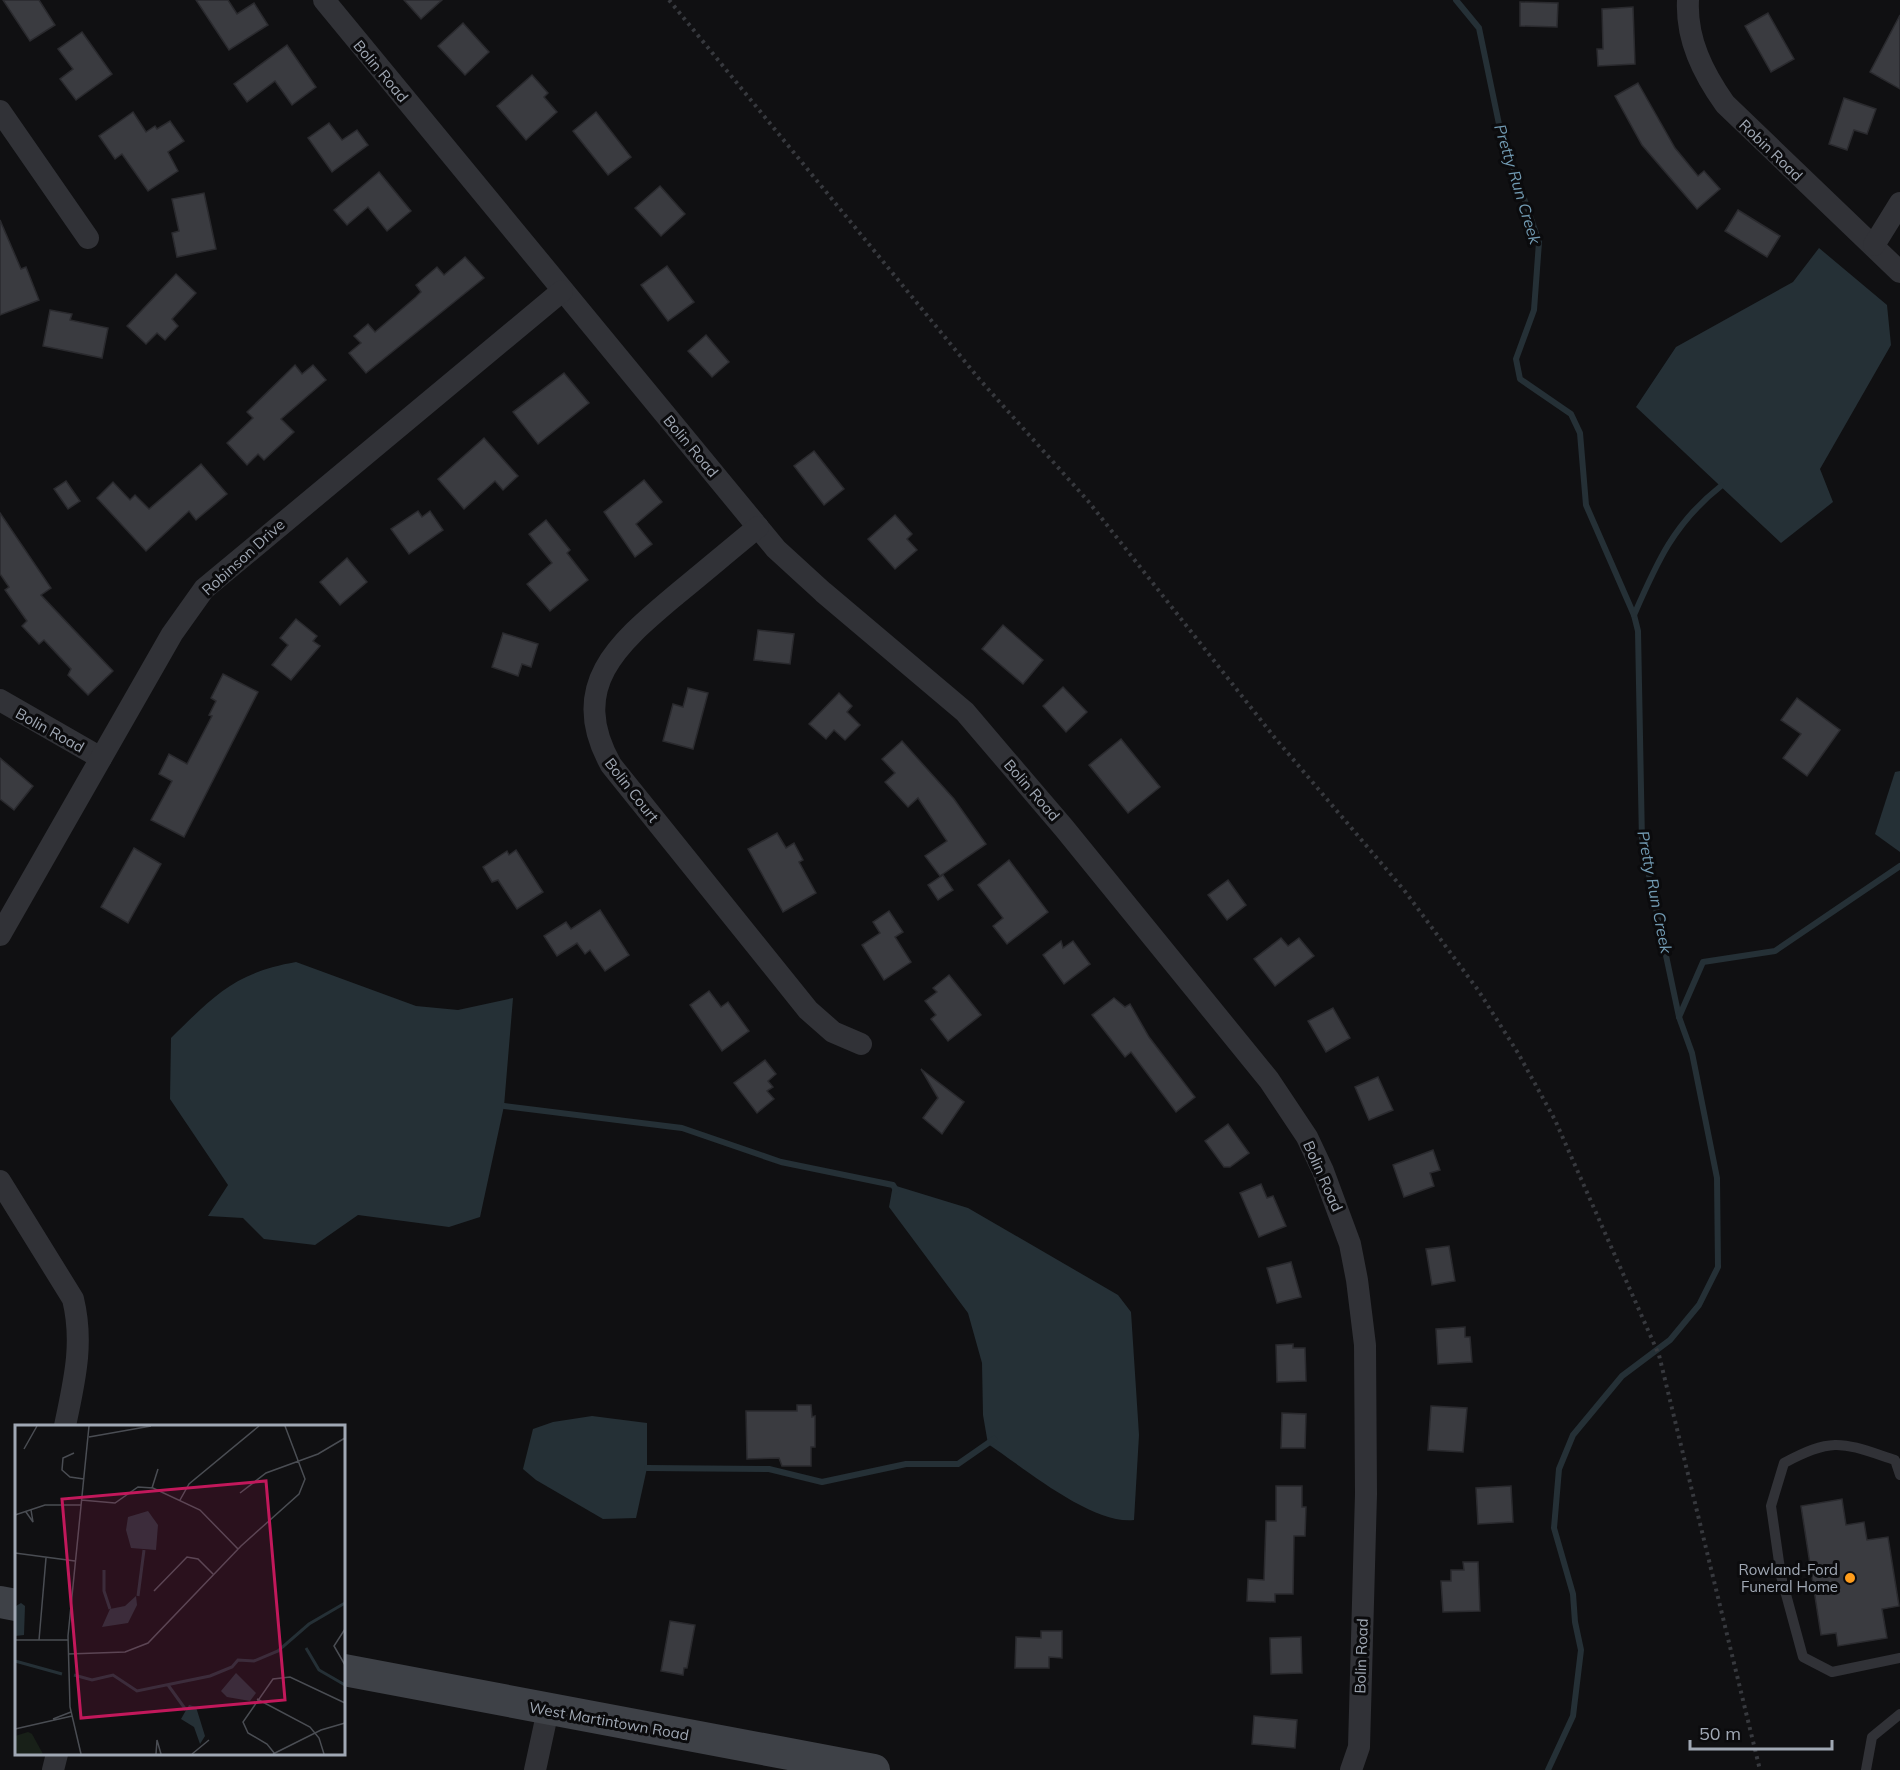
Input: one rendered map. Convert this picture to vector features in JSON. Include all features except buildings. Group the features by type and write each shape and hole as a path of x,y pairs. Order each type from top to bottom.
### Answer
{"main road":[{"path":"0,1602 15,1605"},
{"name":"West Martintown Road","path":"345,1670 874,1770"}],"street":[{"name":"Bolin Road","path":"324,0 776,549 823,592 965,712 1064,828 1269,1080 1307,1137 1323,1171 1350,1244 1365,1345 1366,1494 1359,1747 1351,1770"},
{"name":"Robin Road","path":"1688,0 1693,44 1707,75 1725,104 1900,272"},
{"path":"0,111 87,237"},
{"path":"1874,245 1900,203"},
{"name":"Robinson Drive","path":"0,935 172,634 204,589 562,291"},
{"name":"Bolin Court","path":"758,527 620,644 603,672 597,691 594,706 597,737 611,765 808,1010 833,1032 861,1044"},
{"name":"Bolin Road","path":"0,700 101,758"},
{"path":"0,1181 73,1299 78,1319 78,1362 65,1425"},
{"path":"535,1770 548,1710"},
{"name":"Bolin Road","path":"1359,1747 1371,1770"},
{"path":"53,1770 57,1755"}],"lane":[{"path":"1900,1475 1895,1460 1848,1444 1815,1446 1784,1463 1771,1506 1781,1576 1803,1657 1832,1672 1900,1658"},
{"path":"1866,1770 1872,1737 1900,1714"}],"path":[{"path":"669,0 980,380 1088,501 1260,720 1404,891 1478,990 1518,1053 1555,1120 1659,1355 1760,1770"}],"shaded area":[{"path":"1819,248 1887,305 1891,345 1820,469 1833,502 1781,543 1636,407 1676,347 1793,282"},
{"path":"1900,771 1900,852 1875,834 1895,772"},
{"path":"296,962 416,1006 458,1010 513,998 504,1106 480,1217 449,1227 358,1215 315,1245 264,1239 243,1218 208,1216 228,1185 170,1099 171,1038 227,988 256,972"},
{"path":"893,1185 968,1208 1118,1295 1131,1312 1139,1435 1134,1520 1117,1519 1079,1504 1058,1493 988,1444 983,1415 982,1363 968,1313 889,1207"},
{"path":"592,1416 647,1423 647,1468 636,1518 603,1519 536,1480 523,1469 533,1429 553,1422"}],"waterway":[{"name":"Pretty Run Creek","path":"1456,0 1479,28 1500,129 1539,242 1534,310 1516,359 1520,379 1571,414 1580,433 1586,505 1634,615 1638,631 1642,842 1679,1017 1692,1053 1717,1178 1718,1267 1699,1305 1670,1340 1622,1376 1573,1435 1559,1469 1554,1528 1573,1594 1575,1622 1581,1650 1573,1716 1548,1770"},
{"path":"1634,615 1668,544 1691,514 1721,486"},
{"path":"1679,1017 1703,962 1775,951 1900,866"},
{"path":"504,1106 682,1128 781,1162 893,1185 896,1190"},
{"path":"647,1468 769,1469 822,1482 906,1464 958,1464 994,1439"}],"place":[{"name":"Rowland-Ford Funeral Home","path":"1850,1578"}]}
